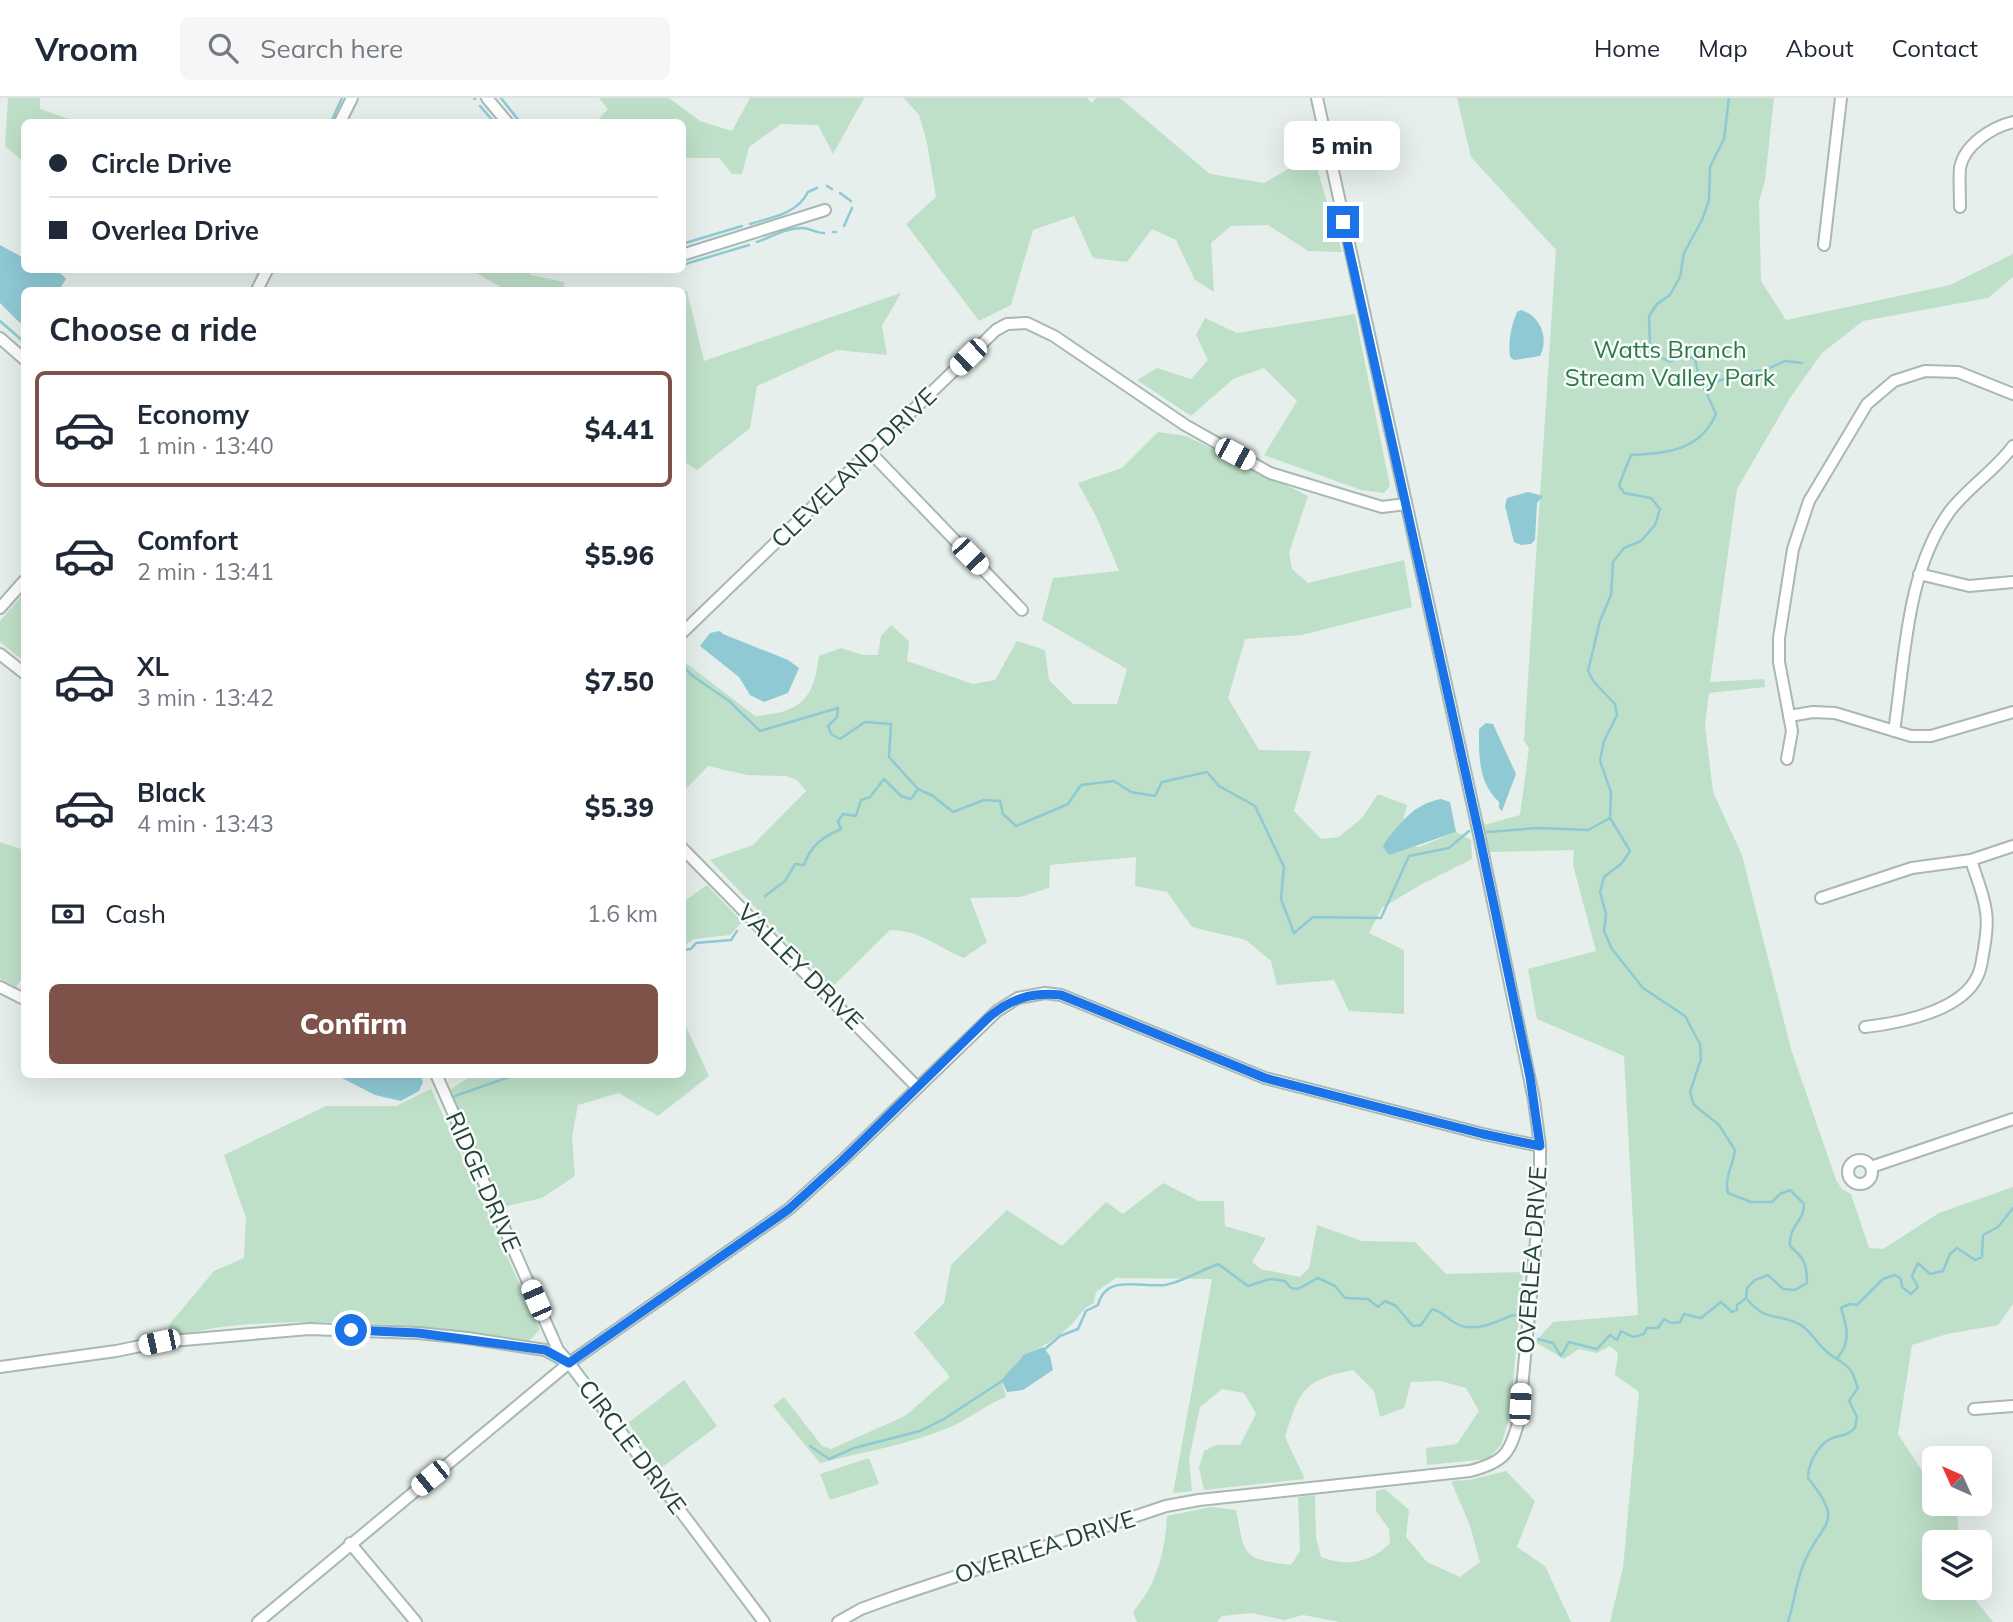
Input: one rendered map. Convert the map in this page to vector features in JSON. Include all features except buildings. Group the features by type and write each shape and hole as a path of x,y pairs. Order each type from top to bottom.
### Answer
{"street":[{"path":"342,119 352,98"},
{"path":"487,98 504,119"},
{"name":"OVERLEA DRIVE","path":"838,1622 861,1609 894,1597 1166,1506 1199,1500 1471,1471 1492,1465 1508,1452 1519,1420 1540,1198 1540,1146 1530,1077 1317,98"},
{"path":"1824,245 1841,98"},
{"path":"1960,207 1961,165 1970,149 1989,131 2013,122"},
{"path":"686,254 825,210"},
{"name":"CLEVELAND DRIVE","path":"686,629 996,330 1007,324 1027,323 1054,336 1185,425 1270,473 1381,507 1406,504"},
{"path":"0,338 21,356"},
{"path":"1787,759 1792,731 1779,662 1779,638 1793,549 1809,501 1867,404 1894,381 1925,371 1958,372 2013,394"},
{"path":"1894,732 1924,555 1948,513 2013,446"},
{"path":"870,453 1022,610"},
{"path":"1919,574 1969,586 2013,582"},
{"path":"0,608 21,584"},
{"path":"0,654 21,671"},
{"path":"1789,716 1813,712 1835,713 1894,732 1911,736 1931,736 2013,712"},
{"path":"1821,898 1912,868 1971,860 2013,846"},
{"name":"VALLEY DRIVE","path":"686,852 917,1087"},
{"path":"1865,1027 1894,1024 1947,1006 1962,997 1974,983 1979,974 1986,938 1987,912 1971,860"},
{"path":"0,987 21,998"},
{"path":"258,1622 569,1363 789,1209 1005,1004 1033,994 1061,995 1265,1078 1540,1146"},
{"name":"RIDGE DRIVE","path":"438,1078 558,1350 569,1363"},
{"path":"1871,1167 2013,1119"},
{"name":"CIRCLE DRIVE","path":"0,1367 116,1351 159,1342 309,1329 384,1331 467,1338 545,1350 569,1363 764,1622"},
{"path":"1974,1409 2013,1406"},
{"path":"350,1543 416,1622"}],"green space":[{"path":"8,98 40,98 40,109 69,119 21,119 21,159 5,146"},
{"path":"599,98 669,98 700,121 732,131 750,98 864,98 833,154 818,125 781,124 749,147 742,174 732,174 719,158 686,158 686,119 599,119 608,109"},
{"path":"904,98 1087,98 1092,103 1096,98 1120,98 1210,174 1264,183 1313,155 1342,252 1308,251 1268,225 1231,226 1211,243 1214,292 1195,280 1176,240 1152,229 1127,262 1093,258 1074,216 1033,230 1011,305 979,321 906,224 936,197 927,143 919,115"},
{"name":"Watts Branch Stream Valley Park","path":"1457,98 1774,98 1765,181 1759,201 1761,281 1786,320 1950,285 2013,254 2013,277 1988,298 1863,321 1822,353 1790,398 1737,489 1710,682 1764,679 1765,687 1709,693 1705,726 1713,792 1742,855 1791,1049 1836,1180 1842,1189 1851,1194 1869,1248 1883,1249 1939,1213 2013,1187 2013,1304 1998,1325 1947,1334 1912,1345 1898,1434 1922,1471 1922,1516 1957,1516 1959,1530 1922,1530 1922,1600 1975,1600 1993,1622 1610,1622 1623,1568 1639,1392 1615,1375 1618,1353 1610,1346 1597,1353 1579,1349 1564,1359 1535,1342 1553,1322 1638,1315 1624,1056 1537,1019 1528,969 1596,951 1573,865 1574,850 1489,852 1484,825 1520,815 1529,748 1524,741 1556,250 1471,157"},
{"path":"476,273 529,273 564,282 564,287 501,287"},
{"path":"686,291 704,361 901,293 882,326 887,355 837,350 757,386 750,428 697,470 686,463"},
{"path":"1355,314 1390,486 1384,493 1361,490 1264,455 1297,401 1264,368 1233,379 1191,416 1137,380 1157,368 1191,379 1208,360 1196,335 1205,318 1237,333"},
{"path":"1158,432 1186,436 1308,496 1289,553 1292,569 1308,583 1404,560 1412,607 1302,635 1245,639 1228,698 1259,750 1311,751 1294,811 1321,839 1339,837 1362,818 1378,794 1407,805 1403,820 1385,842 1419,847 1456,832 1471,840 1472,859 1382,908 1369,933 1404,950 1404,1014 1349,1011 1334,980 1277,985 1271,961 1246,940 1192,927 1167,892 1135,886 1136,857 1050,865 1049,888 1020,897 970,898 987,942 964,958 919,936 890,930 831,988 710,860 753,845 806,791 797,780 786,776 747,775 708,766 686,789 686,663 755,716 770,714 802,702 813,684 819,656 841,648 863,655 878,655 881,636 891,625 909,641 907,661 973,684 995,680 1017,641 1045,650 1049,680 1073,704 1117,704 1127,669 1042,620 1053,578 1119,571 1097,518 1078,483 1122,468"},
{"path":"21,596 21,659 0,642 0,621"},
{"path":"0,842 21,849 21,980 16,987 0,979"},
{"path":"707,885 742,922 730,935 694,939 686,944 686,900"},
{"path":"686,1026 709,1076 658,1116 619,1093 578,1105 572,1137 575,1176 542,1198 503,1207 449,1090 468,1078 686,1078"},
{"path":"431,1089 540,1329 529,1341 421,1327 312,1322 239,1325 170,1336 169,1325 214,1271 244,1258 246,1218 224,1155 326,1106 396,1106"},
{"path":"1163,1183 1199,1201 1224,1201 1225,1226 1266,1238 1252,1262 1261,1269 1300,1277 1309,1268 1317,1225 1362,1241 1415,1242 1446,1274 1523,1272 1510,1415 1501,1445 1488,1459 1427,1465 1426,1448 1457,1444 1479,1411 1466,1388 1440,1381 1411,1382 1404,1408 1380,1417 1374,1391 1353,1370 1313,1383 1295,1408 1285,1437 1305,1479 1204,1490 1199,1468 1204,1451 1216,1445 1240,1445 1256,1414 1244,1393 1222,1389 1200,1407 1189,1459 1192,1491 1173,1493 1212,1279 1116,1278 1096,1292 1094,1303 1083,1310 1060,1335 1023,1355 1002,1381 1006,1397 955,1425 917,1439 820,1463 773,1406 784,1397 822,1446 831,1449 905,1416 950,1377 914,1333 944,1303 951,1265 1007,1210 1062,1246 1106,1202 1123,1214"},
{"path":"684,1380 717,1426 661,1468 628,1423"},
{"path":"869,1458 879,1484 830,1500 820,1474"},
{"path":"1506,1471 1535,1501 1517,1547 1545,1566 1571,1622 1340,1622 1303,1615 1284,1620 1252,1613 1222,1616 1217,1622 1137,1622 1133,1612 1154,1579 1164,1542 1167,1516 1211,1507 1236,1510 1241,1538 1248,1553 1263,1560 1291,1565 1300,1551 1298,1497 1315,1495 1316,1537 1321,1557 1340,1562 1358,1561 1375,1555 1390,1543 1389,1529 1376,1511 1376,1491 1385,1489 1409,1510 1406,1537 1427,1562 1460,1577 1480,1562 1470,1526 1451,1481 1469,1480"}],"water":[{"path":"0,245 21,256 21,273 59,273 66,279 61,287 21,287 20,323 0,303"},
{"path":"1521,310 1534,317 1544,342 1540,356 1514,360 1510,357 1510,334 1517,312"},
{"path":"1528,492 1543,496 1537,503 1535,540 1531,544 1521,545 1514,542 1505,506 1507,498"},
{"path":"720,631 788,660 799,668 788,693 764,702 750,695 739,677 700,646 710,633"},
{"path":"1486,723 1493,724 1516,774 1502,811 1487,786 1481,768 1479,729"},
{"path":"1441,799 1450,802 1456,832 1389,855 1383,847 1385,842 1403,821 1423,805"},
{"path":"342,1078 421,1078 423,1082 419,1091 401,1101 375,1095"},
{"path":"1043,1347 1050,1356 1053,1370 1023,1390 1007,1392 1002,1381 1007,1374 1023,1355"}],"waterway":[{"path":"332,119 342,98"},
{"path":"501,98 518,119"},
{"path":"1729,98 1724,139 1710,167 1709,200 1702,220 1684,253 1680,277 1670,295 1657,304 1649,316 1650,345 1658,356 1670,362 1683,355 1695,359 1699,377 1716,414 1701,436 1692,443 1669,451 1631,455 1619,485 1624,493 1651,498 1660,509 1655,525 1641,541 1624,548 1613,562 1611,595 1600,621 1588,671 1594,682 1615,704 1617,715 1604,741 1600,761 1611,792 1610,818 1630,851 1622,863 1604,877 1600,892 1606,914 1604,931 1612,949 1643,988 1685,1016 1700,1044 1701,1059 1690,1092 1694,1105 1719,1125 1735,1150 1728,1177 1728,1193 1751,1202 1772,1202 1780,1194 1790,1190 1804,1204 1802,1215 1792,1233 1790,1246 1804,1262 1807,1283 1795,1290 1783,1289 1768,1275 1755,1280 1747,1288 1746,1298 1765,1314 1790,1320 1803,1327 1822,1348 1852,1372 1858,1388 1849,1401 1857,1417 1855,1428 1824,1443 1810,1466 1808,1478 1826,1505 1827,1522 1801,1570 1788,1622"},
{"path":"480,106 491,119"},
{"path":"827,186 832,189"},
{"path":"750,224 791,210 808,192 817,188"},
{"path":"840,193 851,201"},
{"path":"844,226 852,208"},
{"path":"686,243 742,226"},
{"path":"757,242 796,228 824,233"},
{"path":"686,264 749,245"},
{"path":"0,321 21,339"},
{"path":"1705,386 1740,373 1765,370 1785,361 1802,363"},
{"path":"686,670 729,701 760,731 838,708 837,717 828,726 831,734 840,739 865,722 891,724 889,757 918,789 933,796 953,812 984,800 1000,801 1003,814 1016,826 1068,804 1081,785 1114,781 1131,792 1155,796 1162,782 1207,772 1219,786 1255,806 1284,867 1281,899 1294,933 1313,917 1381,918 1409,856 1449,848 1469,831"},
{"path":"765,896 785,881 795,864 804,865 818,842 841,829 838,821 843,814 856,816 861,800 870,797 884,779 901,796 911,799 918,789"},
{"path":"1487,832 1538,828 1588,830 1610,818"},
{"path":"686,950 691,949 696,943 731,940 737,931"},
{"path":"455,1096 507,1078"},
{"path":"1838,1357 1845,1346 1847,1334 1841,1308 1850,1304 1857,1305 1883,1279 1895,1275 1901,1279 1902,1287 1911,1294 1918,1287 1912,1276 1918,1263 1930,1274 1943,1271 1950,1254 1957,1248 1975,1260 1982,1257 1983,1235 1998,1227 2013,1208"},
{"path":"1045,1349 1060,1336 1078,1329 1086,1311 1098,1305 1102,1295 1116,1285 1165,1285 1218,1264 1248,1286 1270,1279 1285,1281 1291,1288 1298,1289 1318,1278 1335,1286 1345,1298 1368,1299 1378,1307 1385,1301 1396,1306 1413,1326 1421,1325 1432,1309 1457,1324 1471,1327 1485,1326 1513,1315 1520,1317"},
{"path":"1538,1339 1553,1343 1561,1356 1569,1342 1597,1349 1610,1335 1617,1340 1621,1331 1633,1337 1644,1334 1647,1328 1658,1328 1664,1319 1671,1323 1680,1322 1684,1314 1701,1318 1721,1302 1732,1312 1737,1310 1737,1305 1746,1298"},
{"path":"810,1446 829,1459 854,1448 920,1431 944,1419 1002,1381"}],"route":[{"path":"351,1330 467,1338 545,1350 569,1363 789,1209 988,1018 1005,1004 1033,994 1061,995 1265,1078 1540,1146 1530,1077 1479,834 1343,222"}]}
